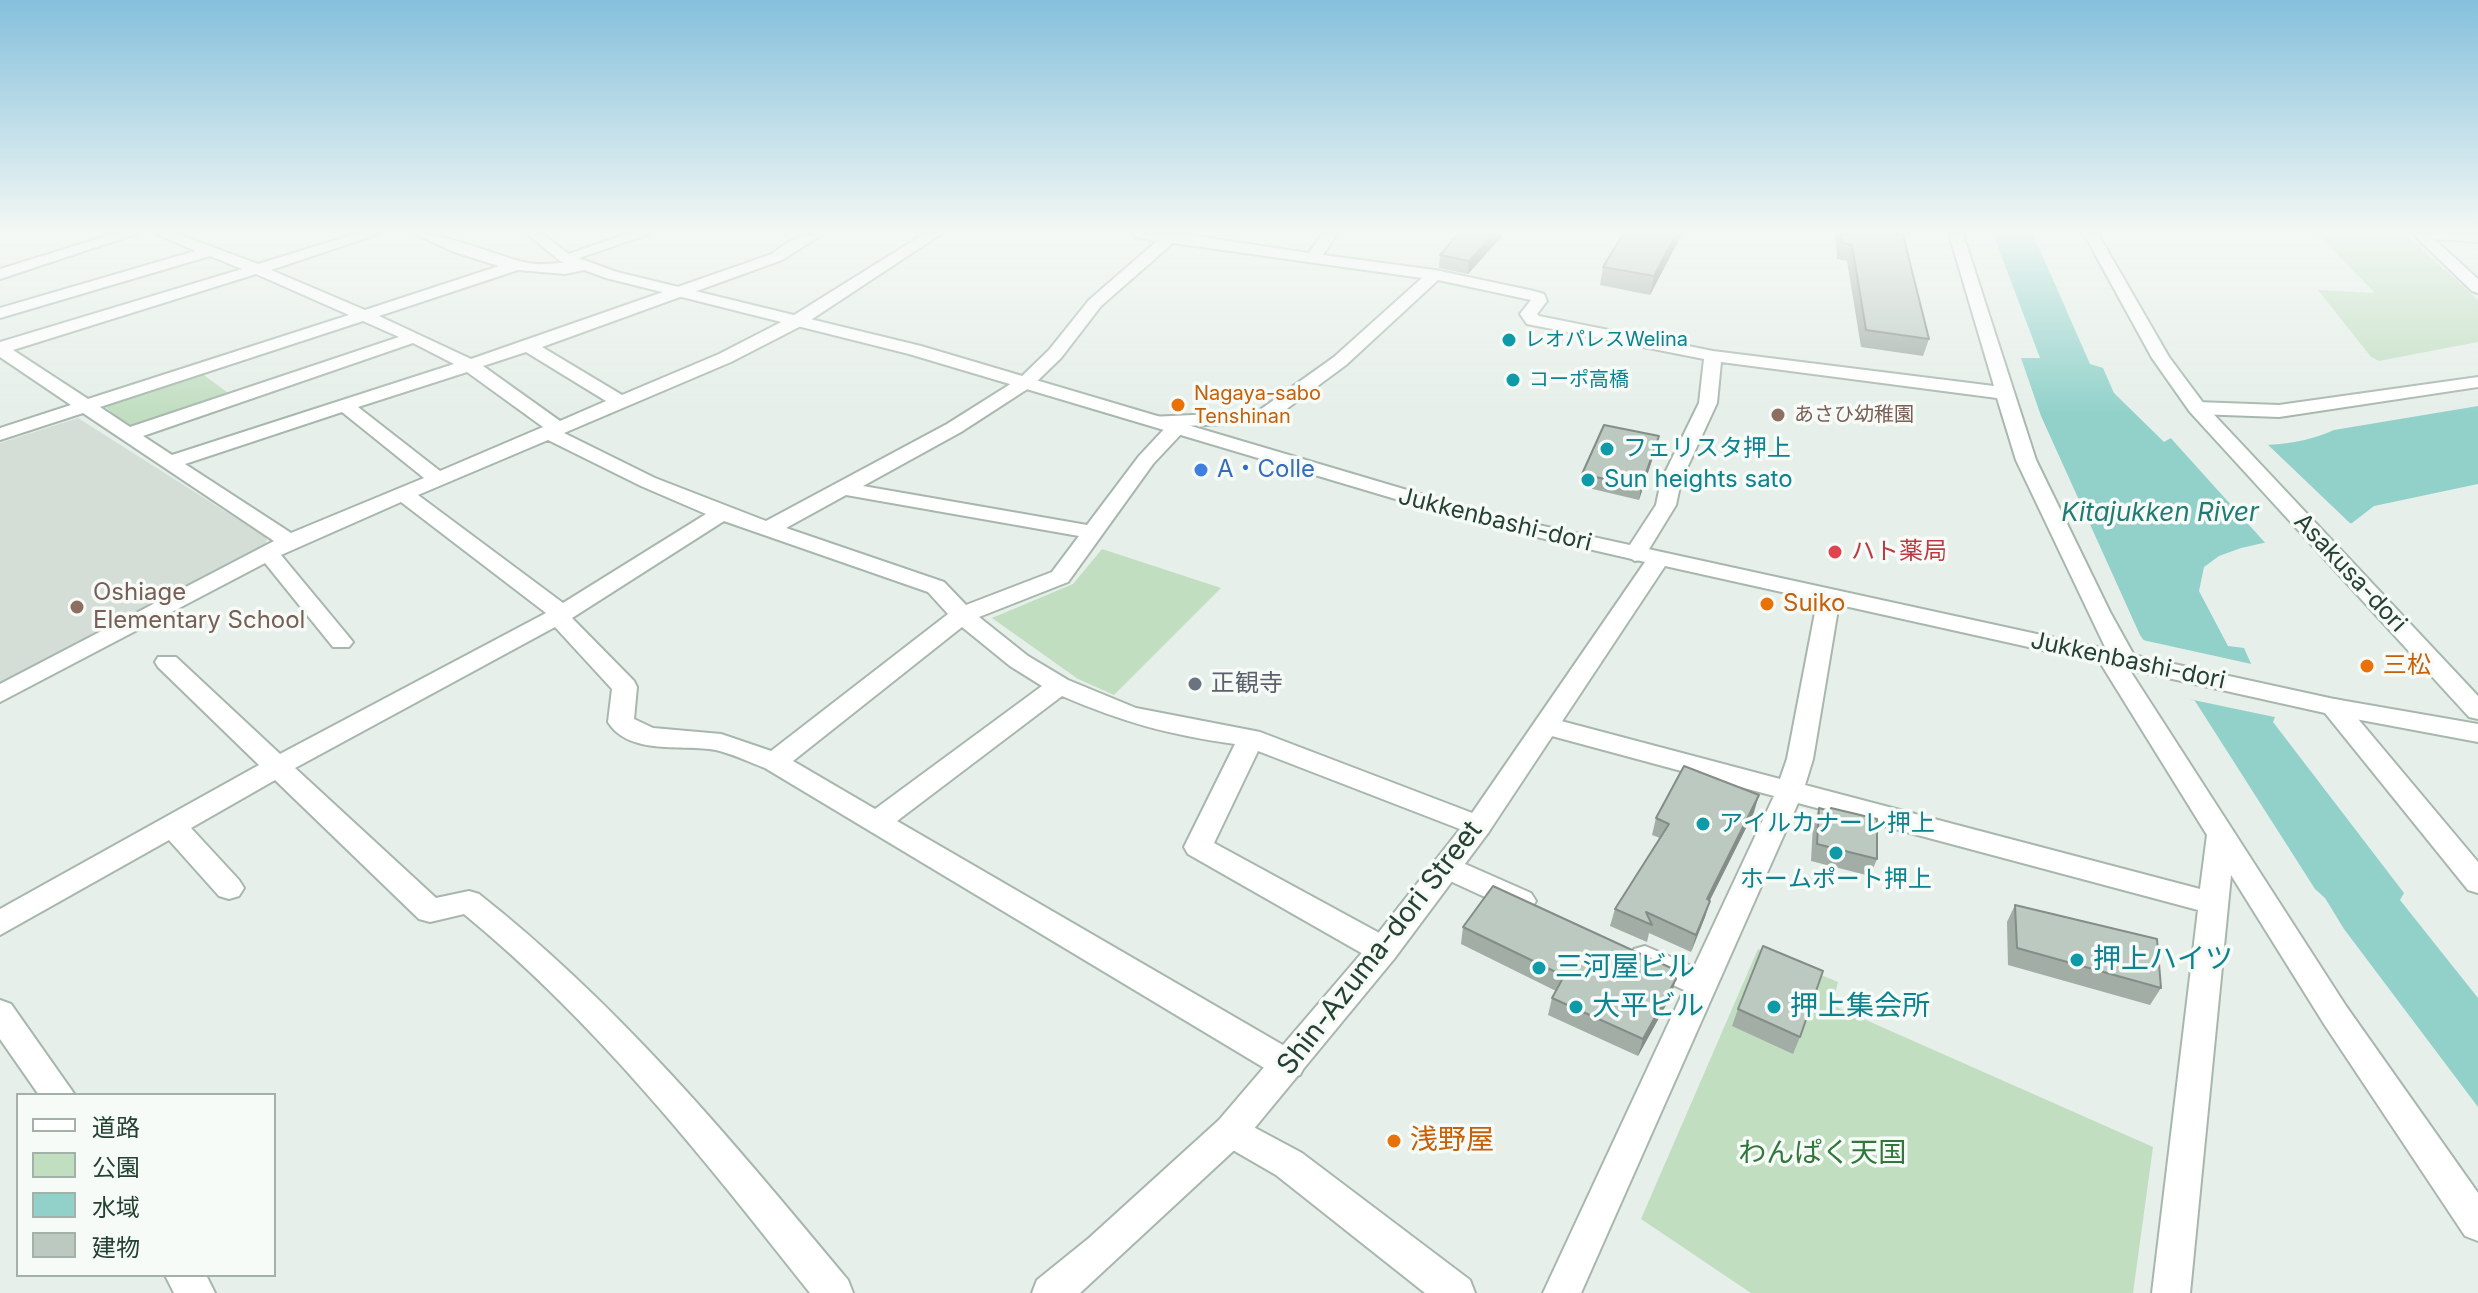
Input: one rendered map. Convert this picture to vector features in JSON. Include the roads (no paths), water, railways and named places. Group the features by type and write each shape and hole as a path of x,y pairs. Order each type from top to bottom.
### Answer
{"street":[{"path":"0,313 64,294"},
{"path":"0,349 176,294"},
{"path":"316,294 468,364 552,430 648,482 722,513 936,587 962,615 1019,661 1059,686 1129,715 1188,729 1251,738 1478,826"},
{"path":"0,434 431,294"},
{"path":"170,462 528,346 669,294"},
{"name":"Jukkenbashi-dori","path":"691,294 1026,382 1469,516 2334,707 2478,733"},
{"path":"0,694 289,542 725,358 797,321 839,294"},
{"path":"768,529 954,428 1026,382 1055,354 1105,294"},
{"path":"774,762 962,615 1060,577 1146,460 1164,424 1262,418 1340,361 1414,294"},
{"path":"1526,294 1538,297 1539,301 1528,314 1533,320 1713,356 2004,393"},
{"path":"1974,294 2026,460 2098,612 2221,834 2335,1015 2478,1224"},
{"name":"Asakusa-dori","path":"2125,294 2161,358 2197,408 2478,711"},
{"path":"127,435 414,337"},
{"path":"528,346 619,401"},
{"path":"0,349 289,542"},
{"name":"Shin-Azuma-dori Street","path":"1051,1293 1102,1251 1231,1131 1383,950 1478,826 1546,726 1647,557 1666,505 1671,481 1708,403 1713,356"},
{"path":"2197,408 2279,411 2478,382"},
{"path":"343,404 438,479"},
{"path":"842,488 1092,532"},
{"path":"402,493 560,615 625,687 621,722 630,730 649,736 716,741 774,762 1288,1065"},
{"path":"0,923 276,767 560,615 722,513"},
{"path":"268,553 341,642"},
{"path":"1562,1293 1789,793 1800,759 1829,597"},
{"path":"167,662 430,911 469,902 513,935 609,1028 708,1137 834,1293"},
{"path":"877,822 1059,686"},
{"path":"2334,707 2478,882"},
{"path":"1546,726 2212,903"},
{"path":"1251,738 1198,847 1383,950"},
{"path":"173,826 229,888"},
{"path":"2171,1293 2221,834"},
{"path":"1447,867 1548,913"},
{"path":"1618,945 1702,984"},
{"path":"0,1013 57,1093"},
{"path":"1231,1131 1289,1164 1456,1293"}],"water":[{"name":"Kitajukken River","path":"2016,294 2059,294 2090,364 2103,368 2114,393 2164,442 2171,438 2233,445 2295,442 2334,430 2478,406 2478,484 2374,506 2352,523 2241,548 2219,556 2204,567 2199,591 2228,646 2244,648 2275,717 2273,722 2404,893 2400,900 2478,998 2478,1107 2344,929 2325,898 2315,889 2195,701 2185,697 2140,635 2041,416 2021,358 2040,358"}],"place":[{"name":"レオパレスWelina","path":"1509,340"},
{"name":"コーポ高橋","path":"1513,380"},
{"name":"Nagaya-sabo Tenshinan","path":"1178,405"},
{"name":"あさひ幼稚園","path":"1778,415"},
{"name":"フェリスタ押上","path":"1607,449"},
{"name":"A・Colle","path":"1201,470"},
{"name":"Sun heights sato","path":"1588,480"},
{"name":"ハト薬局","path":"1835,552"},
{"name":"Suiko","path":"1767,604"},
{"name":"Oshiage Elementary School","path":"77,607"},
{"name":"三松","path":"2367,666"},
{"name":"正観寺","path":"1195,684"},
{"name":"アイルカナーレ押上","path":"1703,824"},
{"name":"ホームポート押上","path":"1836,853"},
{"name":"押上ハイツ","path":"2077,960"},
{"name":"三河屋ビル","path":"1539,968"},
{"name":"大平ビル","path":"1576,1007"},
{"name":"押上集会所","path":"1774,1007"},
{"name":"浅野屋","path":"1394,1141"}],"park label":[{"name":"わんぱく天国","path":"1822,1154"}]}
